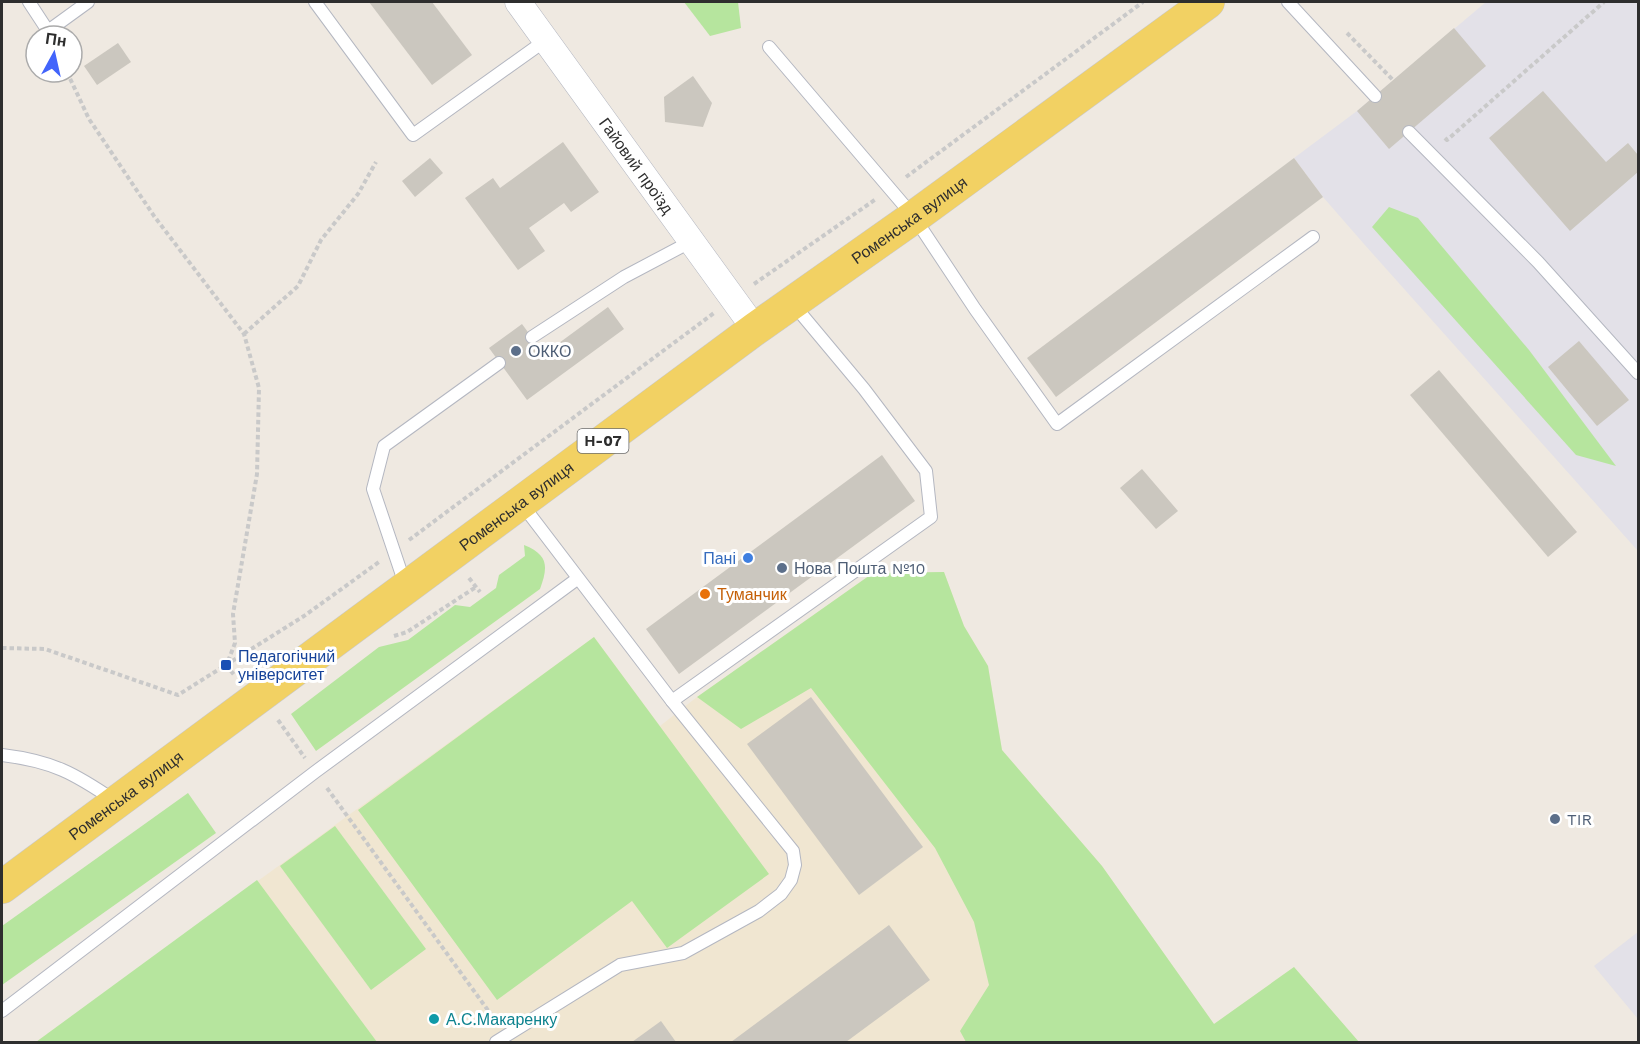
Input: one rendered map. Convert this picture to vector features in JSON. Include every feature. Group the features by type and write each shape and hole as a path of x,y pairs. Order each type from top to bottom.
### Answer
{"main road":[{"name":"Роменська вулиця","path":"2,887 755,329 914,217 1208,2"}],"street":[{"name":"Гайовий проїзд","path":"518,2 755,329"}],"lane":[{"path":"29,2 48,31 88,2"},
{"path":"315,2 413,135 546,40"},
{"path":"1288,2 1375,96"},
{"path":"769,47 914,217 975,309 1057,424 1313,237"},
{"path":"1409,132 1538,262 1638,373"},
{"path":"532,337 624,277 692,241"},
{"path":"672,701 931,517 926,471 864,389 792,303"},
{"path":"406,586 373,489 384,446 499,363"},
{"path":"501,1039 620,965 683,953 759,911 781,894 791,880 795,865 793,852 672,701 520,503"},
{"path":"2,1011 315,772 577,579"},
{"path":"2,755 30,758 58,767 87,782 116,802"}],"path":[{"path":"1440,132 1447,140 1604,2"},
{"path":"1347,32 1393,80"},
{"path":"73,84 89,119 154,216 244,334 259,388 258,474 234,614 235,643 226,665"},
{"path":"244,334 298,286 321,240 358,194 376,162"},
{"path":"386,638 407,632 476,587"},
{"path":"2,648 45,649 178,695 304,616"},
{"path":"276,716 501,1039"}],"shaded area":[{"path":"1486,2 1638,2 1638,551 1364,244 1323,197 1294,158 1357,111"},
{"path":"944,572 964,626 988,666 1002,750 1102,866 1214,1024 1294,967 1359,1042 36,1042 594,637 660,726 697,697 873,573"},
{"path":"1638,932 1638,1019 1594,966"}],"green space":[{"path":"684,2 738,2 741,28 710,36"},
{"path":"1389,207 1418,218 1529,350 1616,466 1576,455 1372,227"},
{"path":"524,545 538,553 544,562 545,568 540,589 316,751 291,714 379,647 408,640 455,605 470,607 496,588 499,575 525,556"},
{"path":"944,572 964,626 988,666 1002,750 1102,866 1214,1024 1294,967 1359,1042 966,1042 960,1031 989,985 974,922 935,848 811,688 741,729 697,697 873,573"},
{"path":"594,637 769,874 667,948 632,901 497,1000 358,810"},
{"path":"188,793 216,833 2,985 2,926"},
{"path":"335,826 426,949 371,990 280,866"},
{"path":"257,880 377,1042 36,1042"}],"building":[{"path":"369,2 432,2 472,55 432,85"},
{"path":"1454,28 1486,66 1389,149 1357,111"},
{"path":"118,43 131,62 97,85 84,66"},
{"path":"693,76 712,103 703,127 665,122 664,97"},
{"path":"1543,91 1606,162 1628,143 1638,155 1638,172 1570,231 1489,138"},
{"path":"563,142 599,192 571,212 564,203 529,228 545,251 518,270 465,198 493,178 500,188"},
{"path":"430,158 443,173 415,197 402,181"},
{"path":"1294,158 1323,197 1056,397 1027,358"},
{"name":"ОККО","path":"608,307 624,329 527,400 489,348 522,324 544,354"},
{"path":"1579,341 1629,400 1597,426 1548,367"},
{"path":"1439,370 1577,532 1548,557 1410,395"},
{"path":"882,455 915,501 679,674 646,629"},
{"path":"1142,469 1178,511 1156,529 1120,488"},
{"path":"811,697 923,847 859,895 747,744"},
{"path":"889,925 930,980 846,1042 731,1042"},
{"path":"661,1021 676,1042 632,1042"}],"place":[{"name":"ОККО","path":"516,351"},
{"name":"Пані","path":"748,558"},
{"name":"Нова Пошта №10","path":"782,568"},
{"name":"Туманчик","path":"705,594"},
{"name":"Педагогічний університет","path":"226,665"},
{"name":"TIR","path":"1555,819"},
{"name":"А.С.Макаренку","path":"434,1019"}]}
